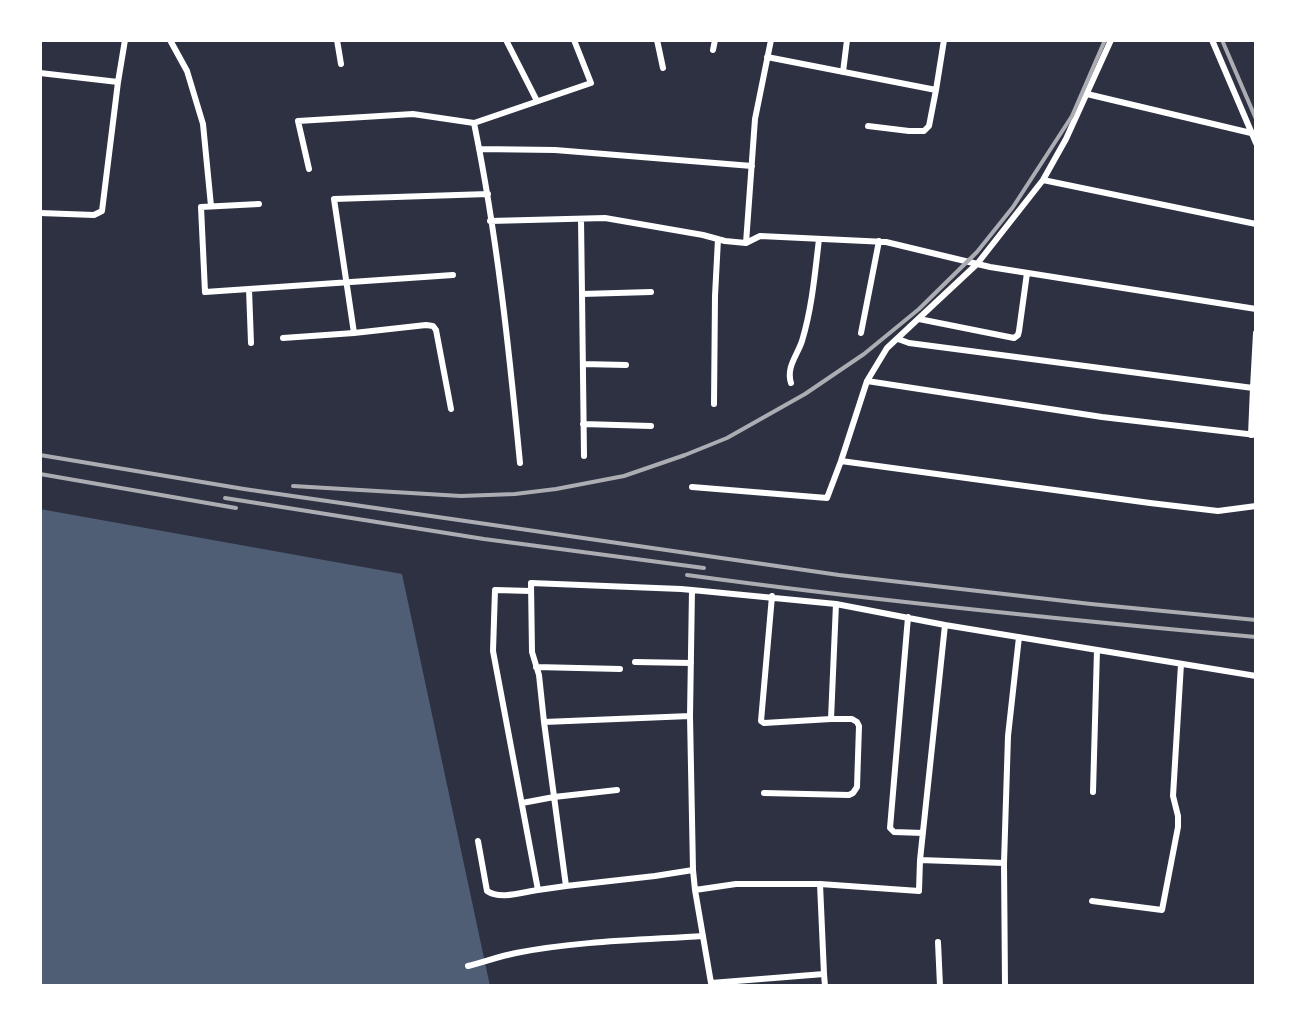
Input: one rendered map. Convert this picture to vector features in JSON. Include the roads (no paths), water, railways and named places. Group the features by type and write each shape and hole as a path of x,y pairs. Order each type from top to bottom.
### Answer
{"street":[{"path":"40,213 94,215 102,211 125,40"},
{"path":"170,40 187,71 203,124 211,206"},
{"path":"337,40 341,64"},
{"path":"506,40 537,101"},
{"path":"309,169 298,121 413,114 474,123 591,83 574,40"},
{"path":"657,40 663,68"},
{"path":"713,50 715,40"},
{"path":"746,243 755,119 771,40"},
{"path":"843,72 847,40"},
{"path":"868,126 924,131 929,126 944,40"},
{"path":"692,487 827,498 867,381 887,348 977,264 1043,180 1066,139 1111,40"},
{"path":"1212,40 1256,143"},
{"path":"767,57 936,90"},
{"path":"40,73 118,82"},
{"path":"1087,94 1251,133"},
{"path":"474,123 488,194 507,329 520,463"},
{"path":"479,149 555,150 752,166"},
{"path":"1043,180 1256,224"},
{"path":"354,333 334,199 488,194"},
{"path":"259,204 201,207 205,292 453,275"},
{"path":"490,221 605,218 746,243 760,236 879,241 977,264 1256,309"},
{"path":"581,219 584,456"},
{"path":"714,404 718,239"},
{"path":"791,383 789,368 806,326 819,239"},
{"path":"861,333 879,241"},
{"path":"919,319 1014,338 1019,331 1027,273"},
{"path":"249,289 251,343"},
{"path":"582,294 651,292"},
{"path":"283,338 433,326 451,409"},
{"path":"867,381 1102,417 1253,435 1256,333"},
{"path":"898,339 1253,388"},
{"path":"583,364 626,365"},
{"path":"583,424 651,426"},
{"path":"841,461 1218,511 1256,506"},
{"path":"566,886 532,652 531,583 692,590 836,604 1256,676"},
{"path":"531,591 495,590 493,651 538,890"},
{"path":"692,590 690,716 693,870 711,985 824,974"},
{"path":"764,793 842,795 853,793 857,787 857,722 852,719 761,721 772,596"},
{"path":"831,719 836,604"},
{"path":"908,617 890,828 894,832 923,833"},
{"path":"695,890 736,884 820,884 919,891 945,625"},
{"path":"1005,986 1004,863 1008,736 1019,637"},
{"path":"1093,792 1097,650"},
{"path":"635,662 691,663"},
{"path":"1092,901 1162,910 1178,827 1173,796 1181,664"},
{"path":"536,667 620,669"},
{"path":"544,722 690,716"},
{"path":"522,803 617,790"},
{"path":"478,841 487,891 493,895 693,870"},
{"path":"920,860 1004,863"},
{"path":"820,884 825,986"},
{"path":"468,966 544,948 703,936"},
{"path":"938,942 940,986"}],"water":[{"path":"40,509 402,574 490,986 40,986"}],"railway":[{"path":"293,486 461,496 515,494 624,476 727,438 805,394 864,354 919,309 977,252 1013,207 1072,116 1105,40"},
{"path":"1222,40 1256,119"},
{"path":"40,455 244,489 839,575 1256,620"},
{"path":"40,474 236,508"},
{"path":"225,498 484,539 704,568"},
{"path":"687,575 971,609 1256,637"}]}
